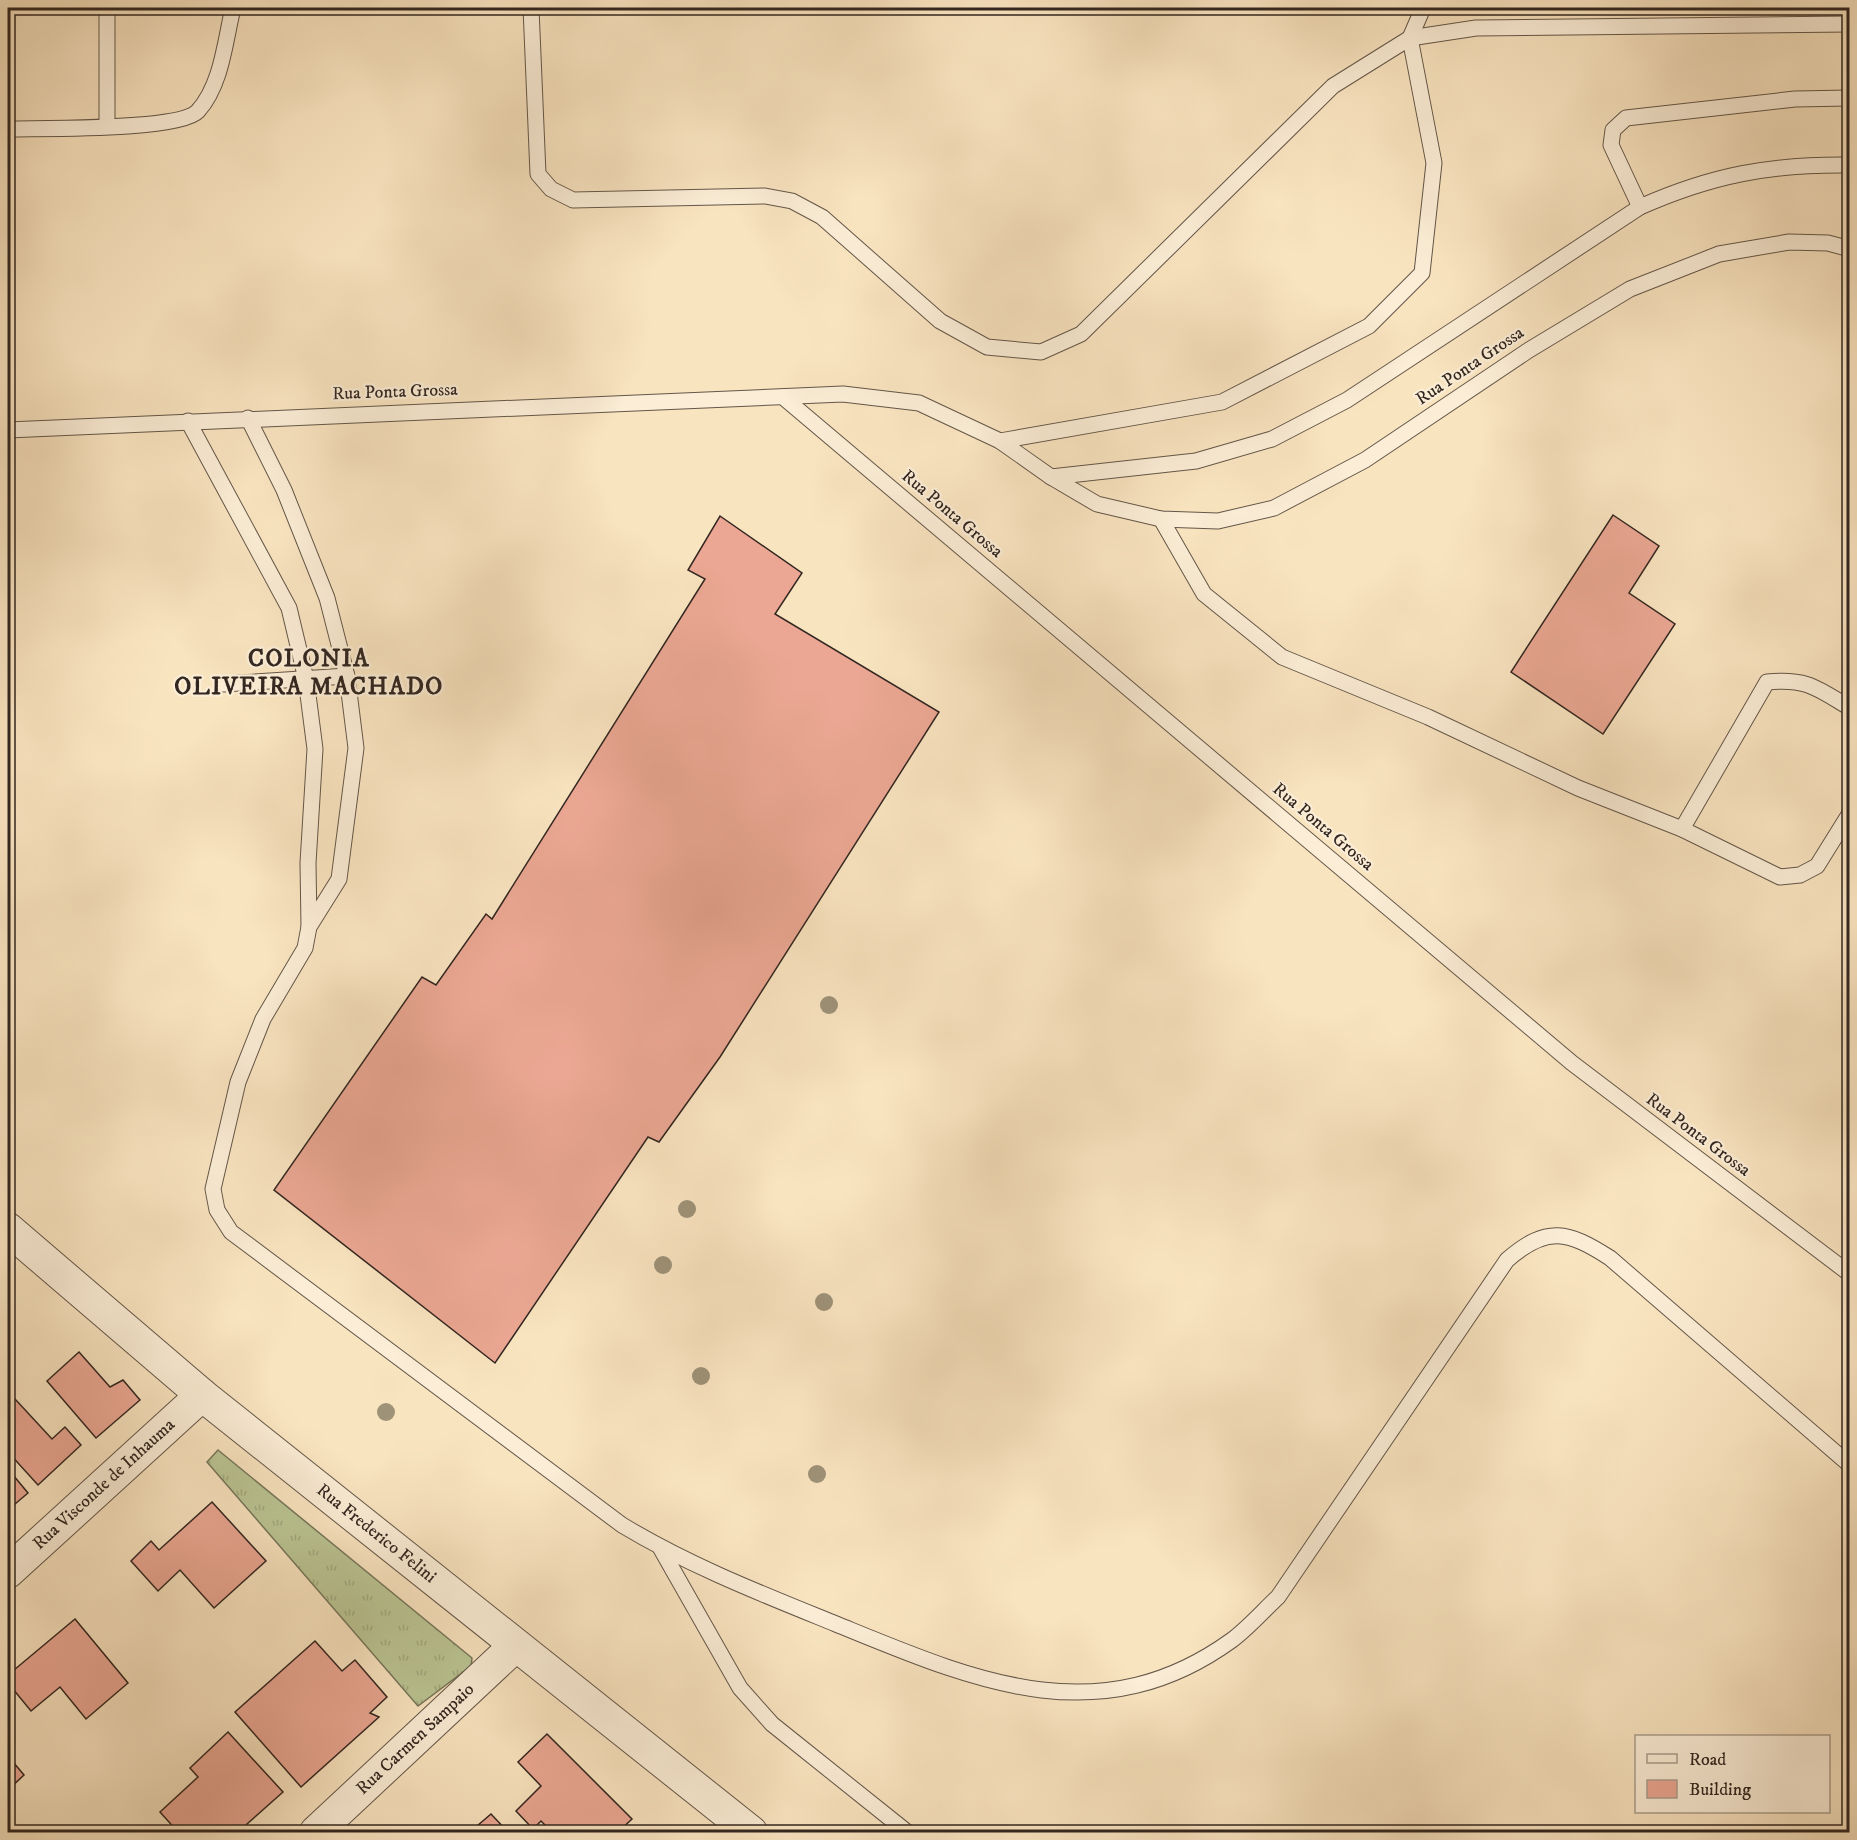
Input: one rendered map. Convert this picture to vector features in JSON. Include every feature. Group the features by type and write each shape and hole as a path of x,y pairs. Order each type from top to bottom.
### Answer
{"street":[{"name":"Rua Frederico Felini","path":"8,1229 202,1395 751,1833"},
{"name":"Rua Visconde de Inhauma","path":"8,1572 202,1395"},
{"name":"Rua Carmen Sampaio","path":"316,1833 515,1646"}],"lane":[{"path":"107,8 107,126"},
{"path":"8,129 164,124 197,113 214,88 233,8"},
{"path":"531,8 538,174 551,189 573,200 765,196 792,201 822,217 940,321 987,347 1041,352 1081,334 1333,86 1410,38 1476,28 1850,24"},
{"path":"1000,441 1222,402 1369,326 1422,273 1434,163 1410,38 1423,8"},
{"path":"1640,207 1611,145 1613,130 1626,118 1795,99 1850,98"},
{"path":"1051,477 1196,461 1272,439 1347,400 1640,207 1679,190 1727,175 1796,164 1850,165"},
{"name":"Rua Ponta Grossa","path":"8,430 843,394 919,403 1000,441 1051,477 1097,504 1161,519 1218,521 1274,508 1365,460 1529,350 1630,289 1719,254 1789,242 1828,243 1850,249"},
{"name":"Rua Ponta Grossa","path":"783,397 1572,1063 1850,1274"},
{"path":"248,418 284,490 327,598 347,676 356,748 339,879 309,927"},
{"path":"188,421 289,608 306,678 315,749 308,863 309,927 305,948 263,1019 238,1082 213,1189 218,1210 231,1232 588,1500 661,1549 711,1573 935,1665 999,1684 1065,1694 1121,1689 1180,1671 1233,1640 1278,1597 1507,1260 1526,1243 1555,1234 1581,1240 1610,1258 1850,1465"},
{"path":"1161,519 1204,594 1282,657 1428,717 1578,788 1682,829 1780,877 1800,875 1816,866 1850,813"},
{"path":"224,684 347,676"},
{"path":"1682,829 1767,682 1787,680 1809,683 1850,708"},
{"path":"661,1549 721,1658 740,1688 771,1724 907,1833"}],"green space":[{"path":"218,1450 472,1658 471,1666 418,1706 207,1462"}],"building":[{"path":"1613,515 1659,546 1629,593 1675,624 1603,734 1511,672"},
{"path":"720,516 802,573 775,614 939,712 720,1057 659,1142 648,1137 495,1363 274,1190 422,977 436,985 486,914 492,919 705,579 688,570"},
{"path":"79,1352 110,1387 123,1380 140,1400 96,1438 47,1381"},
{"path":"15,1399 52,1439 65,1427 81,1445 38,1485 8,1452 8,1407"},
{"path":"8,1469 28,1493 8,1510"},
{"path":"212,1502 266,1561 214,1608 180,1570 158,1591 131,1561 151,1541 159,1550"},
{"path":"75,1619 128,1683 86,1719 60,1687 31,1711 8,1683 8,1675"},
{"path":"315,1641 342,1671 355,1660 387,1697 370,1713 379,1717 301,1787 235,1712"},
{"path":"228,1732 283,1792 238,1832 200,1832 194,1826 186,1832 178,1832 160,1812 198,1777 190,1768"},
{"path":"547,1734 632,1819 618,1832 552,1832 541,1821 533,1829 516,1811 541,1786 518,1762"},
{"path":"8,1756 24,1775 8,1790"},
{"path":"491,1814 508,1832 470,1832"}],"district":[{"name":"COLONIA OLIVEIRA MACHADO","path":"309,673"}]}
